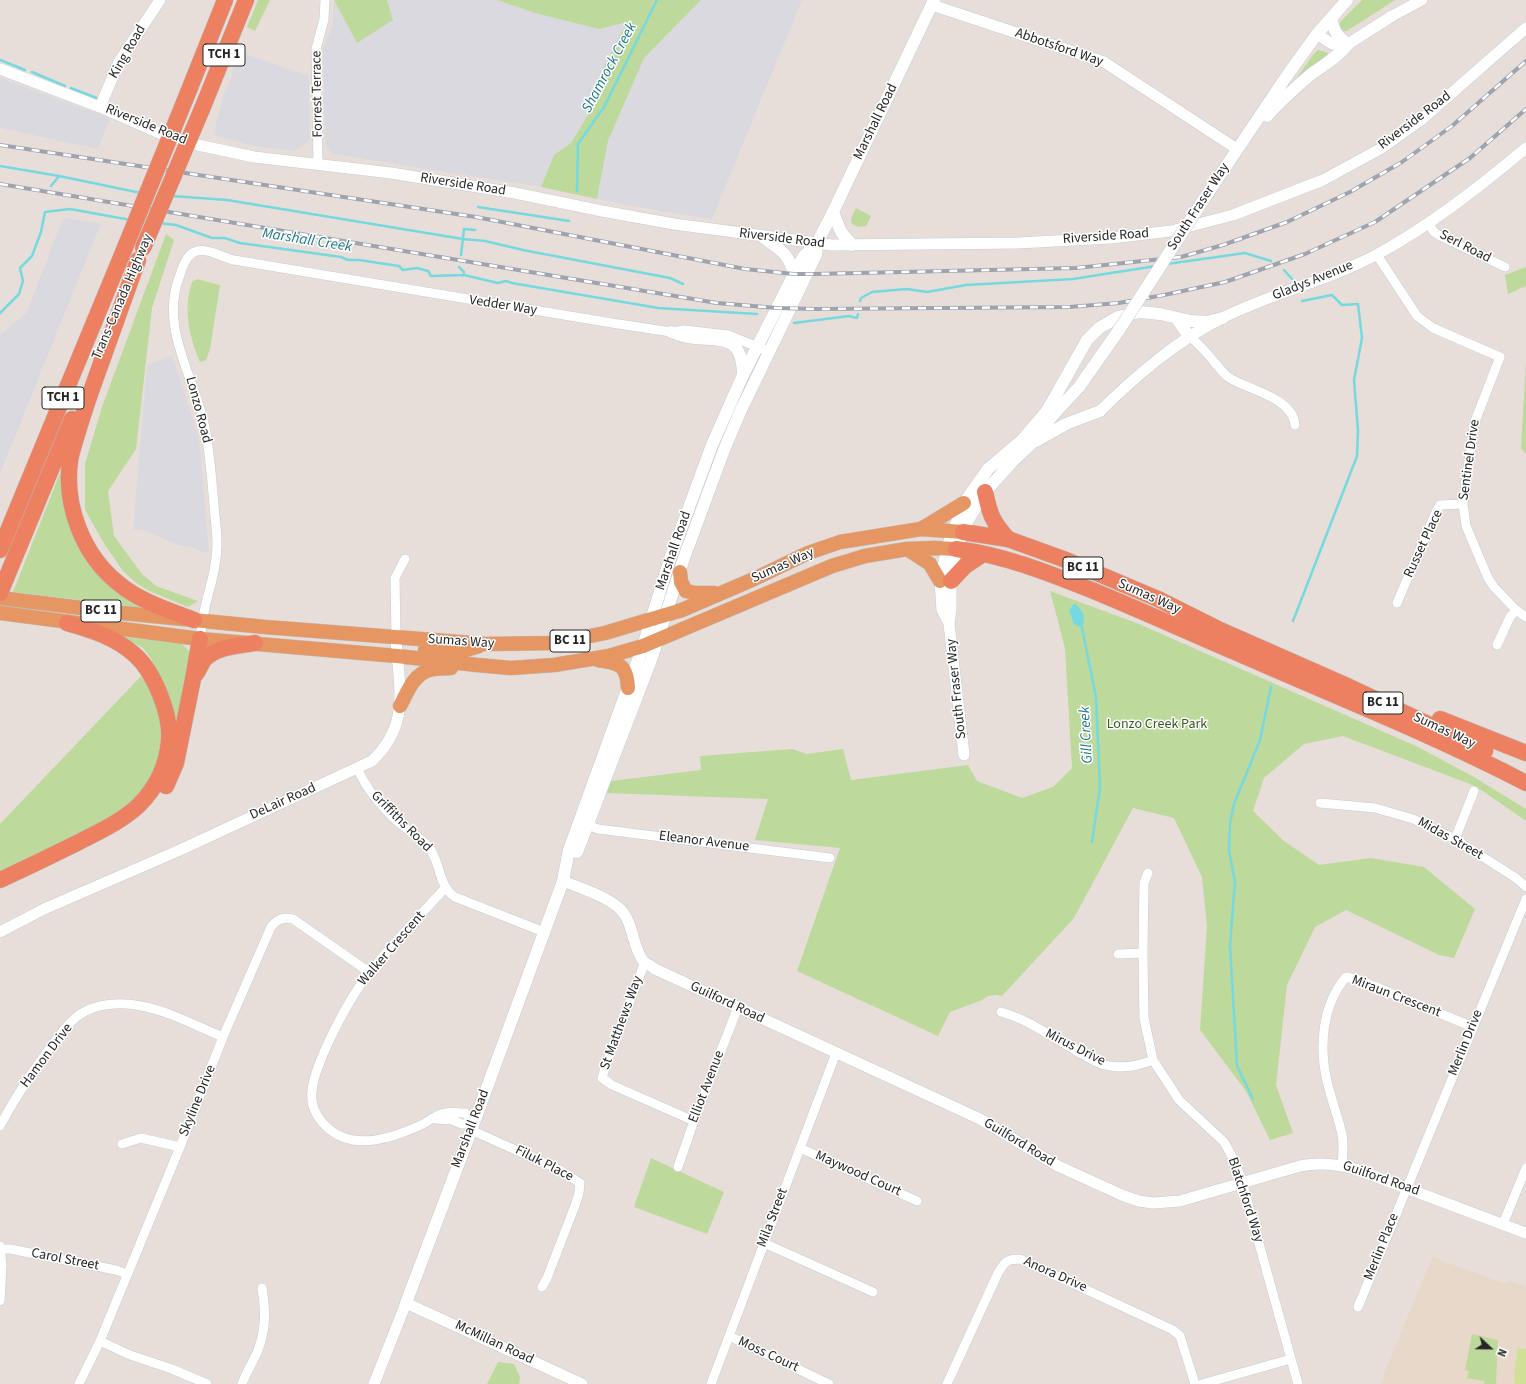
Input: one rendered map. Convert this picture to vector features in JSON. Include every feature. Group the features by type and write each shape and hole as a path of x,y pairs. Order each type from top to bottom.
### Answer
{"highway":[{"name":"Trans-Canada Highway","path":"0,550 225,0"},
{"name":"Trans-Canada Highway","path":"1,592 246,0"},
{"path":"141,254 86,403 70,461 69,492 73,511 81,534 102,568 118,583 133,594 158,606 198,620"},
{"path":"985,492 991,518 1008,540"},
{"path":"921,529 964,503"},
{"name":"Sumas Way","path":"1,592 122,614 485,644 556,643 605,633 682,610 808,553 840,542 921,529 956,541 983,554 1029,566 1115,599 1485,762 1526,783"},
{"name":"Sumas Way","path":"0,613 67,623 200,639 397,656 477,665 511,668 554,665 614,655 658,641 832,566 865,556 956,541 1008,540 1066,560 1158,600 1430,724 1526,772"},
{"path":"956,541 982,544 1014,552 1108,585 1158,600"},
{"path":"907,549 930,564 946,581 983,554"},
{"path":"680,572 681,582 686,592 720,593"},
{"path":"0,880 121,820 138,806 152,790 162,770 169,740 166,716 159,692 150,673 136,656 121,644 100,633 67,623"},
{"path":"1239,638 1306,662 1399,703 1526,753"},
{"path":"0,891 120,831 146,811 167,784 176,763 194,679 200,639"},
{"path":"194,679 204,660 212,653 223,649 255,643"},
{"path":"397,656 408,650 414,649 459,652 485,644"},
{"path":"590,659 612,662 623,668 627,675 628,688"},
{"path":"400,706 412,684 417,677 423,673 430,670 477,665"},
{"path":"1366,709 1416,737 1473,764 1526,792"}],"main road":[{"name":"South Fraser Way","path":"956,541 985,492 1012,462 1027,442 1079,387 1119,330 1237,149 1317,34 1347,0"},
{"name":"Marshall Road","path":"406,1303 564,878 576,855 583,824 628,688 687,512 712,445 743,375 794,274 804,256 817,243 833,212 933,3"},
{"path":"1237,149 1281,100 1310,76 1341,54 1348,44 1334,32 1331,18"},
{"path":"833,212 841,232 852,245"},
{"path":"763,237 787,255 794,274"},
{"name":"Marshall Road","path":"583,824 631,714 658,641 696,523 724,450 741,410 816,255 817,243"},
{"path":"1027,442 1047,411 1087,340 1099,328 1118,317 1140,312 1160,314 1191,322 1207,322 1223,318"},
{"path":"1176,319 1189,336"},
{"path":"671,332 683,336 720,339 728,342 740,352 743,375"},
{"path":"1027,442 1066,424 1100,411"},
{"name":"South Fraser Way","path":"956,541 964,503 988,469 1027,442"}],"street":[{"name":"King Road","path":"100,107 119,62 160,0"},
{"name":"Forrest Terrace","path":"318,164 316,50 324,19 326,0"},
{"path":"1317,34 1332,44 1348,44 1392,16 1422,0"},
{"name":"Abbotsford Way","path":"933,3 1104,62 1237,149"},
{"name":"Riverside Road","path":"0,69 100,107 159,133 198,145 254,157 390,173 515,193 602,212 674,224 832,245 1018,243 1111,238 1171,231 1233,215 1323,180 1380,149 1421,120 1526,28"},
{"name":"Gladys Avenue","path":"1100,411 1155,362 1189,336 1223,318 1351,268 1376,255 1428,223 1482,184 1526,148"},
{"name":"Serl Road","path":"1428,223 1434,232 1440,236 1505,267"},
{"name":"Lonzo Road","path":"200,639 198,620 216,568 217,543 206,433 178,343 173,314 174,296 185,262 192,253 200,250 234,260"},
{"name":"Sentinel Drive","path":"1376,255 1417,316 1433,328 1500,357 1474,424 1463,504 1466,526 1488,578 1494,587 1516,610 1526,616"},
{"name":"Vedder Way","path":"234,260 612,324 671,332 684,330 728,335 770,352"},
{"path":"1189,336 1200,344 1227,376 1279,402 1289,410 1294,417 1295,425"},
{"name":"Russet Place","path":"1397,603 1440,505 1463,504"},
{"name":"South Fraser Way","path":"956,541 946,581 951,609 949,624 964,755"},
{"name":"DeLair Road","path":"0,932 44,909 180,850 372,761 384,750 398,722 400,706 396,637 395,578 405,559"},
{"path":"1497,645 1510,617 1516,610"},
{"name":"Griffiths Road","path":"357,768 370,793 397,821 428,846 437,861 445,888"},
{"path":"1455,839 1474,791"},
{"name":"Midas Street","path":"1320,803 1375,808 1413,819 1455,839 1526,886"},
{"name":"Eleanor Avenue","path":"583,824 598,829 830,858"},
{"name":"Blatchford Way","path":"1148,873 1144,883 1144,1018 1153,1060 1179,1100 1224,1142 1235,1162 1242,1182 1298,1384"},
{"path":"564,878 622,910 639,952 645,962"},
{"path":"445,888 455,897 544,932"},
{"name":"Walker Crescent","path":"445,888 370,972 346,1008 316,1070 312,1091 312,1104 317,1116 325,1125 336,1133 351,1140 374,1140 401,1133 433,1119 452,1120 473,1126"},
{"name":"Merlin Drive","path":"1407,1188 1526,899"},
{"name":"Skyline Drive","path":"80,1384 100,1341 223,1037 271,927 276,921 284,918 293,919 370,972"},
{"path":"1118,954 1143,953"},
{"name":"Guilford Road","path":"645,962 668,975 980,1119 1058,1166 1124,1196 1139,1201 1153,1203 1180,1201 1300,1166 1315,1163 1342,1165 1526,1233"},
{"name":"St Matthews Way","path":"645,962 607,1061 602,1078 612,1085 694,1121"},
{"name":"Miraun Crescent","path":"1342,1165 1342,1135 1327,1082 1323,1058 1324,1034 1328,1010 1338,986 1346,977 1359,980 1473,1027"},
{"name":"Hamon Drive","path":"0,1126 22,1087 62,1032 79,1015 98,1006 117,1003 141,1006 161,1012 223,1037"},
{"name":"Elliot Avenue","path":"678,1167 738,1007"},
{"name":"Mirus Drive","path":"1001,1012 1017,1016 1104,1065 1124,1067 1143,1064 1153,1060"},
{"name":"Mila Street","path":"711,1384 836,1053"},
{"name":"Filuk Place","path":"473,1126 560,1170 580,1183 576,1203 547,1278 542,1287"},
{"path":"122,1144 141,1138 180,1146"},
{"name":"Maywood Court","path":"800,1148 917,1201"},
{"path":"1503,1224 1526,1168"},
{"name":"Merlin Place","path":"1358,1307 1407,1188"},
{"path":"764,1243 873,1292"},
{"path":"0,1301 2,1266 1,1247"},
{"name":"Carol Street","path":"1,1247 116,1270 127,1274"},
{"name":"Anora Drive","path":"946,1384 1001,1269 1010,1259 1020,1258 1173,1330 1180,1336 1195,1384"},
{"path":"242,1384 257,1353 265,1322 265,1306 262,1288"},
{"name":"Marshall Road","path":"374,1384 406,1303"},
{"name":"McMillan Road","path":"406,1303 582,1384"},
{"name":"Moss Court","path":"728,1336 829,1384"},
{"path":"100,1341 130,1355 172,1369 207,1384"},
{"path":"1202,1384 1290,1359"}],"shaded area":[{"path":"337,0 497,0 535,13 628,21 598,78 591,110 571,143 554,155 541,187 333,154 325,145 323,49 333,24 333,3"},
{"path":"701,0 802,0 712,219 597,199 608,141 644,58"},
{"path":"245,54 309,76 309,140 295,151 254,146 213,135 235,63 239,58 243,59"},
{"path":"0,78 110,118 98,149 0,128"},
{"path":"63,218 101,223 0,474 0,335 27,312"},
{"path":"172,355 199,437 209,552 202,552 194,548 178,545 147,531 133,529 147,365"},
{"path":"1432,1257 1507,1284 1509,1280 1526,1287 1526,1384 1380,1384"}],"green space":[{"path":"258,0 270,0 255,31 247,27"},
{"path":"334,0 387,0 393,20 357,43"},
{"path":"497,0 701,0 644,58 608,141 597,199 541,187 554,155 571,143 591,110 598,78 627,22 599,29 535,13"},
{"path":"1362,0 1395,0 1347,31 1343,31 1339,25 1341,21"},
{"path":"1318,50 1328,53 1327,56 1294,82 1312,56"},
{"path":"856,208 871,216 866,226 858,227 852,224 851,219"},
{"path":"166,234 174,240 152,308 136,449 108,491 114,536 142,574 156,586 198,601 188,607 149,591 135,582 123,571 105,545 85,510 85,464 102,407"},
{"path":"1526,267 1526,286 1508,294 1505,275"},
{"path":"197,279 220,285 210,349 206,360 200,362 190,333 188,322 189,292 192,282"},
{"path":"1526,361 1526,454 1521,448"},
{"path":"64,463 96,570 143,608 13,592"},
{"name":"Lonzo Creek Park","path":"1050,591 1139,624 1418,747 1474,777 1526,809 1526,821 1483,791 1470,784 1343,736 1304,744 1264,778 1253,811 1284,841 1319,865 1371,858 1424,867 1475,909 1454,958 1439,955 1346,910 1315,927 1287,985 1276,1085 1293,1133 1270,1140 1246,1091 1200,1030 1207,926 1202,877 1174,818 1133,808 1074,918 1002,996 988,996 982,1000 950,1012 938,1036 797,971 840,848 755,840 768,799 606,793 611,781 701,770 700,756 792,749 807,754 843,749 851,780 968,765 977,781 1022,798 1053,787 1072,768 1065,648"},
{"path":"123,637 182,644 190,652 178,729 153,776 130,807 89,830 0,873 0,824 144,673 152,660 143,648"},
{"path":"651,1158 724,1192 707,1234 634,1207"},
{"path":"1472,1334 1498,1340 1496,1384 1484,1384 1485,1381 1467,1378 1469,1371 1465,1370"},
{"path":"1517,1348 1526,1349 1526,1384 1514,1384"},
{"path":"498,1362 514,1364 520,1377 519,1384 487,1384"}],"water":[{"path":"1075,603 1084,617 1082,628 1074,624 1069,610"}],"waterway":[{"name":"Shamrock Creek","path":"577,191 578,144 604,107 657,0"},
{"path":"0,60 25,70"},
{"path":"32,72 65,86"},
{"path":"71,88 99,99"},
{"path":"0,166 59,176"},
{"path":"51,186 59,176 141,193"},
{"path":"172,196 227,200 463,239 485,241 523,250 670,278 683,284"},
{"path":"478,207 569,221"},
{"name":"Marshall Creek","path":"0,313 19,294 23,281 20,268 32,256 41,232 45,212 70,209 131,220"},
{"name":"Marshall Creek","path":"159,223 176,225 212,238 225,238 240,243 341,257 348,260 359,260 399,266 403,270 417,268 428,271 431,276 464,275 498,283 506,281 658,308 757,314"},
{"path":"461,255 464,229 475,230"},
{"path":"1167,264 1245,253 1271,261"},
{"path":"860,301 861,298 872,292 907,289 927,292 966,285 1073,279 1156,266"},
{"path":"459,267 464,272 464,275"},
{"path":"1284,270 1292,279"},
{"path":"1293,621 1357,456 1358,431 1354,380 1362,338 1358,304 1342,305 1332,295 1302,301"},
{"path":"794,323 849,316 857,318 858,314"},
{"name":"Gill Creek","path":"1082,628 1096,697 1100,788 1092,842"},
{"path":"1253,1099 1237,1066 1230,945 1235,882 1229,850 1230,823 1234,804 1260,740 1271,687"}],"railway":[{"path":"0,145 476,217 745,269 794,274 815,274 1076,268 1181,257 1223,245 1287,222 1350,192 1402,162 1452,126 1526,61"},
{"path":"0,184 717,303 777,308 816,309 1069,307 1119,303 1225,282 1305,254 1375,222 1470,158 1526,109"}]}
